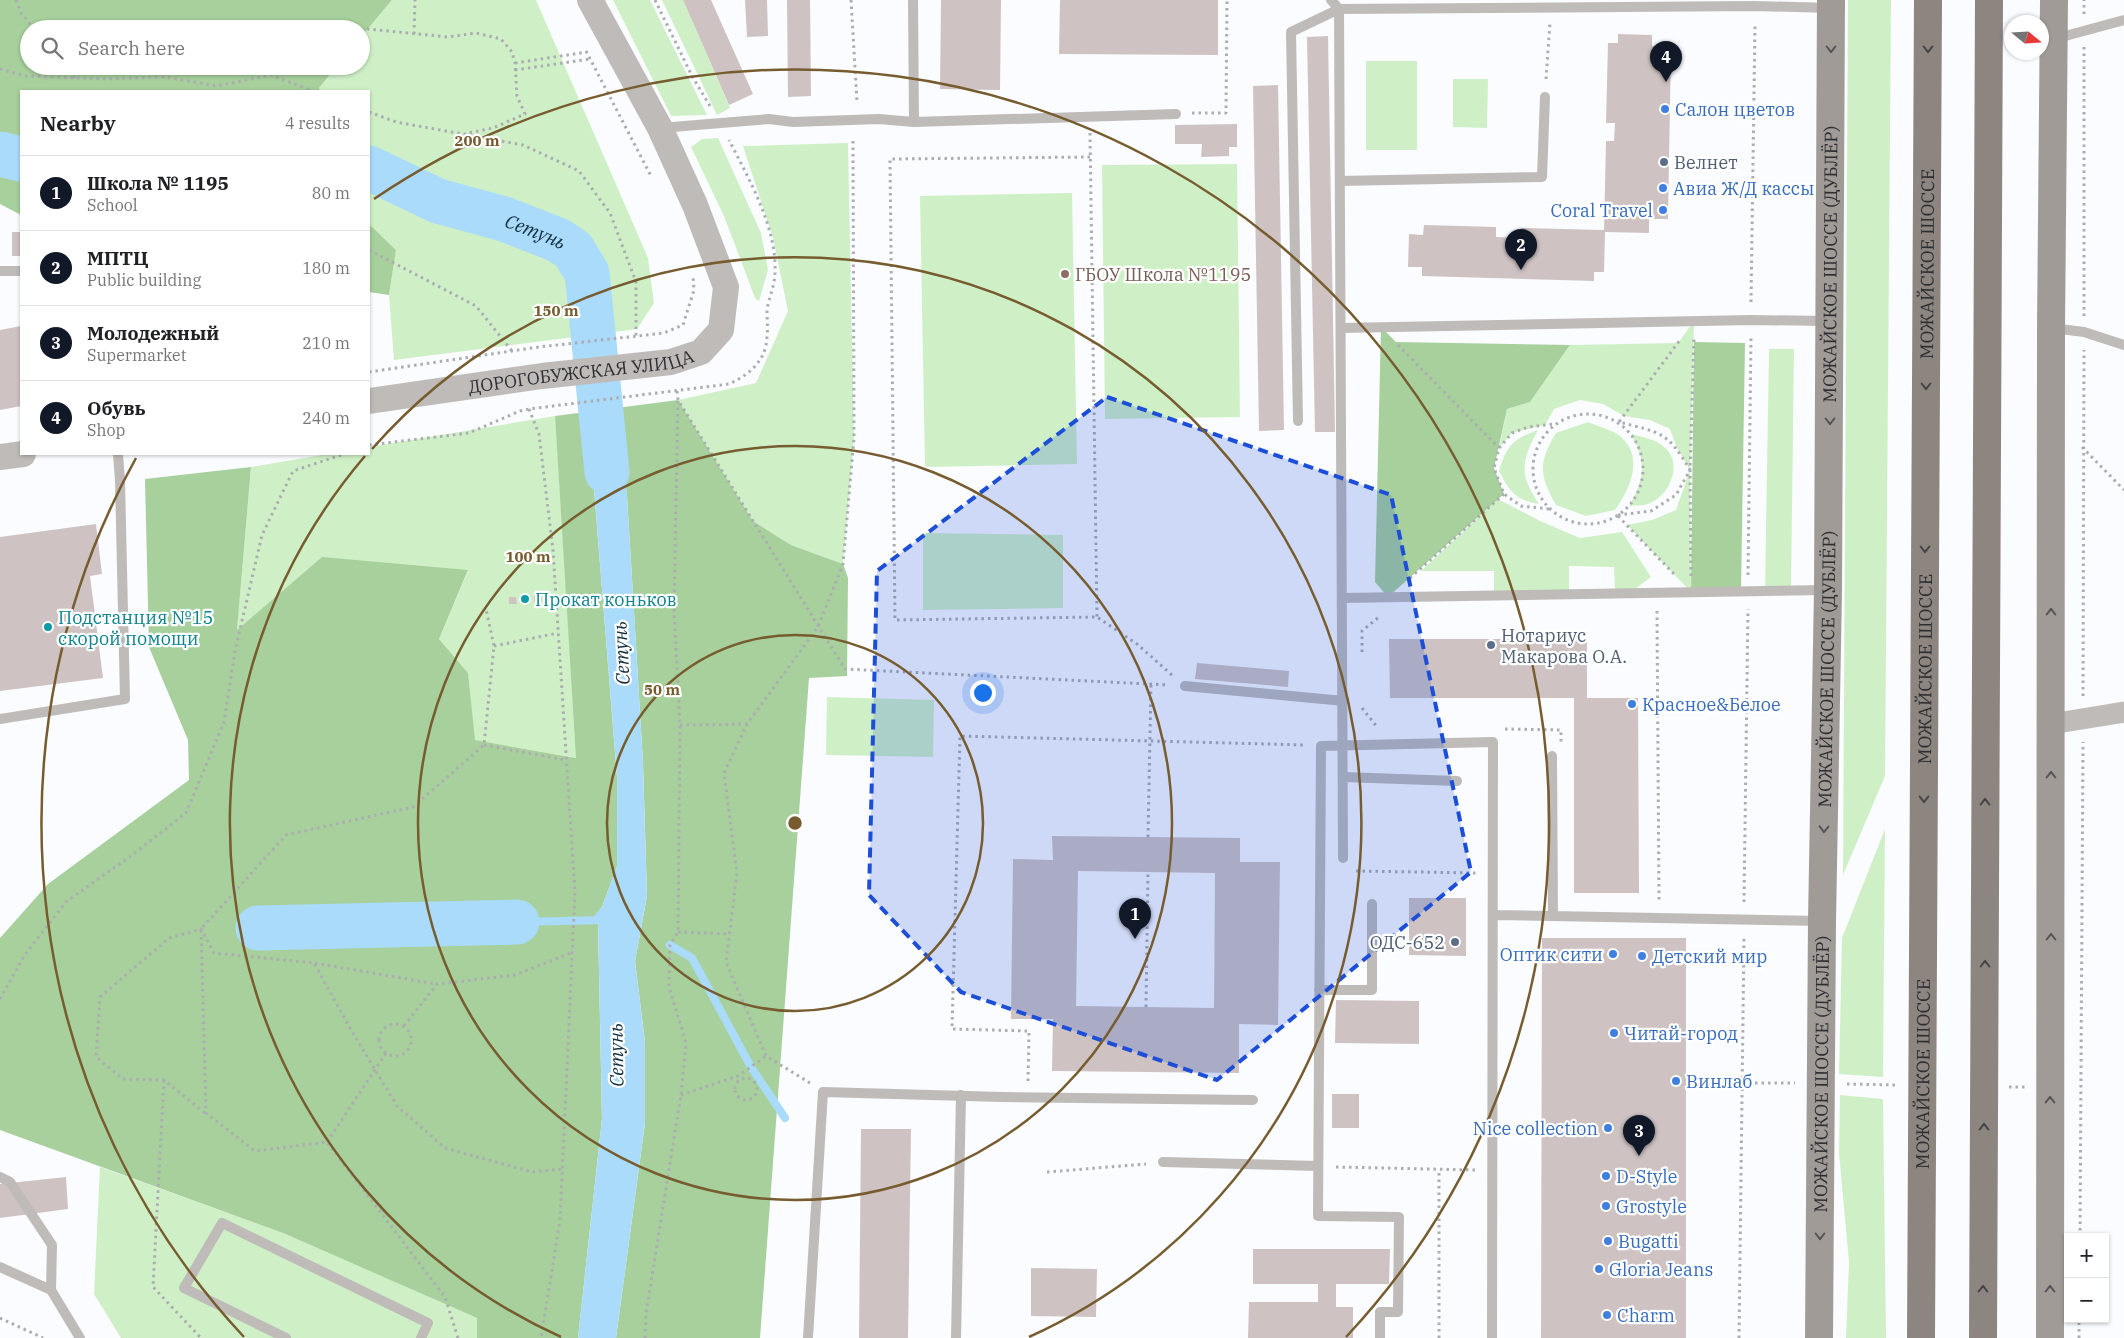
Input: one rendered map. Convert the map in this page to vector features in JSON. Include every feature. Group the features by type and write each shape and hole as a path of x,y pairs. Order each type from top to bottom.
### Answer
{"main road":[{"name":"МОЖАЙСКОЕ ШОССЕ","path":"1922,1338 1928,0"},
{"path":"1983,1338 1989,0"},
{"path":"2050,1338 2051,328 2054,0"},
{"name":"МОЖАЙСКОЕ ШОССЕ (ДУБЛЁР)","path":"1819,1338 1822,921 1831,322 1831,4"}],"street":[{"name":"ДОРОГОБУЖСКАЯ УЛИЦА","path":"370,401 542,376 671,362 701,352 721,330 726,287 696,205 660,128 590,0"},
{"path":"0,457 20,454"},
{"path":"2051,724 2124,712"}],"lane":[{"path":"913,0 914,122"},
{"path":"1331,0 1339,9 1344,858"},
{"path":"1298,420 1291,32 1339,9 1491,4 1755,6 1831,4"},
{"path":"2054,39 2124,20"},
{"path":"1340,182 1542,178 1545,97"},
{"path":"660,128 769,119 793,122 878,119 914,122 1176,114"},
{"path":"0,271 20,271"},
{"path":"1341,328 1751,320 1831,322"},
{"path":"2051,328 2084,332 2124,344"},
{"path":"0,719 125,699 118,455"},
{"path":"1343,598 1828,590"},
{"path":"1185,686 1344,701"},
{"path":"1380,1338 1380,1312 1398,1312 1399,1217 1318,1216 1321,746 1493,742 1492,1338"},
{"path":"1552,756 1553,916"},
{"path":"1343,777 1457,781"},
{"path":"1319,990 1372,990 1372,904"},
{"path":"1493,915 1822,921"},
{"path":"808,1338 823,1092 1252,1100"},
{"path":"956,1338 960,1095"},
{"path":"1162,1162 1318,1166"},
{"path":"0,1177 10,1182 52,1245 51,1290 80,1338"},
{"path":"286,1338 184,1288 222,1223 428,1323 421,1338"},
{"path":"0,1267 51,1290"}],"path":[{"path":"16,0 21,13 27,20"},
{"path":"410,0 415,2 414,34"},
{"path":"370,445 469,433 520,411 546,406 729,384 747,376 760,360 768,339 767,309 775,273 773,238 744,168 720,122 692,76 655,0"},
{"path":"823,1092 766,1056 726,962 737,873 724,773 747,724 818,627 844,564 854,438 853,121 858,112 851,0"},
{"path":"1176,114 1226,113 1227,0"},
{"path":"2080,1233 2084,0"},
{"path":"1735,905 1744,905 1755,6"},
{"path":"370,29 448,37 476,33 501,39 512,52 515,63 517,96 525,114 493,128 461,135"},
{"path":"1545,97 1549,35"},
{"path":"582,43 654,181"},
{"path":"515,63 586,52"},
{"path":"515,70 590,58"},
{"path":"0,69 20,75"},
{"path":"21,75 107,80 164,77 217,86 271,75 310,90"},
{"path":"370,112 396,122 523,145 579,171 610,213 636,282 636,336"},
{"path":"1090,118 1097,617"},
{"path":"1090,158 890,159 895,620 1097,617 1137,644 1185,686"},
{"path":"370,251 476,306 512,351"},
{"path":"370,372 539,347 664,333 683,325 694,290 692,267"},
{"path":"1618,422 1694,321"},
{"path":"1691,592 1690,470 1694,321"},
{"path":"1381,327 1499,448"},
{"path":"644,1338 646,1313 681,1095 686,1043 669,987 670,945 678,932 680,725 674,609 677,391"},
{"path":"678,400 844,669 1185,686"},
{"path":"529,409 539,434 553,550 574,909 560,1221 541,1338"},
{"path":"1587,413 1604,415 1618,422 1659,432 1676,448 1690,470 1676,495 1651,511 1618,515 1601,522 1582,524 1565,519 1550,509 1540,496 1534,481 1532,465 1536,449 1544,435 1556,423 1570,416 1587,413"},
{"path":"1618,422 1631,434 1636,442 1640,450 1643,467 1640,486 1636,496 1618,515"},
{"path":"1550,509 1521,506 1504,494 1494,468 1499,448 1512,433 1528,427 1556,423"},
{"path":"2082,447 2124,490"},
{"path":"0,999 24,956 66,902 132,855 186,813 224,722 235,651 262,535 294,471 341,455"},
{"path":"1388,597 1504,494"},
{"path":"1618,515 1691,592"},
{"path":"386,1053 327,1142 255,1151 164,1080 123,1079 96,1057 100,997 169,938 201,929 286,835 413,807 484,745 494,646 486,609"},
{"path":"1362,661 1362,631 1384,611"},
{"path":"1647,611 1666,611"},
{"path":"1657,611 1659,903"},
{"path":"1739,611 1748,611"},
{"path":"494,646 558,633"},
{"path":"1148,837 1151,684"},
{"path":"1362,701 1362,710 1378,728 1388,728"},
{"path":"680,725 747,724"},
{"path":"1503,729 1561,730 1561,749"},
{"path":"1028,1097 1029,1031 952,1030 960,736 1300,745"},
{"path":"484,745 566,760"},
{"path":"1320,870 1493,873"},
{"path":"1146,1007 1148,872"},
{"path":"1649,903 1668,903"},
{"path":"1739,1338 1744,920"},
{"path":"201,929 214,953 314,963 437,984 515,974 573,952"},
{"path":"201,929 206,1113"},
{"path":"678,932 729,934"},
{"path":"314,963 374,1070 397,1106 445,1148 532,1172 563,1170"},
{"path":"404,1026 437,984"},
{"path":"388,1025 404,1026 412,1039 408,1049 395,1056 386,1053 379,1044 381,1033 388,1025"},
{"path":"681,1095 739,1078 748,1078 755,1082 757,1090 754,1097 747,1101 740,1099 735,1093 735,1085 739,1078 766,1056"},
{"path":"164,1080 153,1287 201,1338"},
{"path":"327,1142 445,1297 458,1338"},
{"path":"1047,1172 1162,1162"},
{"path":"1318,1166 1493,1170"},
{"path":"1439,1170 1439,1338"},
{"path":"0,1318 43,1338"},
{"path":"2079,1323 2079,1338"}],"highlighted area":[{"path":"1107,397 1391,495 1471,872 1217,1080 961,992 869,895 877,571"}],"green space":[{"path":"0,0 392,0 370,26 370,20 20,20 20,75 330,75 319,88 320,90 20,90 20,214 0,204"},
{"path":"392,0 536,0 648,258 654,303 637,329 394,360 389,295 396,250 370,225 370,90 320,90 319,88 330,75 370,75 370,26"},
{"path":"613,0 650,0 707,115 671,116"},
{"path":"662,0 683,0 730,108 717,115"},
{"path":"1848,0 1891,0 1885,776 1843,875"},
{"path":"1366,61 1417,61 1417,150 1366,150"},
{"path":"1453,79 1488,79 1487,128 1453,127"},
{"path":"718,138 761,233 768,270 759,301 755,298 724,216 691,147 702,139"},
{"path":"848,143 854,438 843,564 791,545 753,521 678,400 756,383 788,311 773,238 743,146"},
{"path":"1237,164 1240,417 1105,419 1102,165"},
{"path":"1072,193 1077,464 925,467 920,196"},
{"path":"370,225 396,250 389,295 370,292"},
{"path":"1694,321 1690,470 1677,448 1670,429 1650,420 1624,416 1603,404 1580,400 1554,409 1545,425 1512,433 1499,448 1507,409 1530,402 1570,345 1678,343"},
{"path":"1381,327 1396,342 1570,345 1530,402 1507,409 1494,468 1504,494 1388,597 1375,582"},
{"path":"1694,342 1745,343 1741,591 1691,592"},
{"path":"1769,349 1794,349 1791,591 1765,590"},
{"path":"678,400 753,521 791,545 843,564 848,578 847,676 809,678 760,1338 616,1338 645,1123 645,1042 635,961 647,896 643,764 627,496 616,409 582,415 592,464 617,777 617,866 602,907 595,916 598,923 602,1119 578,1338 477,1338 477,1318 283,1233 0,1130 0,938 48,884 189,780 188,740 149,647 145,479 251,467 237,630 322,557 468,570 439,639 468,673 475,740 576,758 555,416"},
{"path":"555,416 577,758 474,740 468,673 439,639 468,571 237,630 251,467 322,455 370,455 370,447"},
{"path":"1588,422 1620,436 1628,444 1632,453 1633,463 1630,483 1615,510 1586,516 1556,505 1546,485 1543,469 1546,453 1556,433"},
{"path":"1538,430 1528,451 1525,476 1539,504 1524,500 1514,494 1499,471 1505,455 1512,444"},
{"path":"1631,434 1661,444 1670,454 1673,462 1674,470 1668,487 1656,500 1646,505 1629,506 1641,479 1642,470 1640,454"},
{"path":"1690,470 1691,592 1627,525 1652,520 1676,510"},
{"path":"1498,499 1540,521 1580,538 1622,532 1651,577 1635,589 1615,589 1614,567 1569,566 1569,591 1494,592 1494,571 1421,571"},
{"path":"923,533 1063,535 1063,608 923,610"},
{"path":"827,697 934,700 933,757 826,755"},
{"path":"1885,829 1883,1077 1839,1074 1842,938"},
{"path":"1840,1095 1883,1099 1886,1338 1846,1338 1849,1262 1839,1153"},
{"path":"100,1167 283,1233 477,1318 477,1338 121,1338 94,1294"}],"water":[{"path":"616,409 627,496 643,764 647,896 635,961 645,1042 645,1123 616,1338 578,1338 602,1119 598,923 594,916 602,907 617,866 617,777 592,464 582,415"}],"building":[{"path":"683,0 711,0 753,94 729,105"},
{"path":"745,0 767,0 768,36 747,37"},
{"path":"787,0 810,0 811,96 788,97"},
{"path":"941,0 1001,0 1000,90 940,89"},
{"path":"1060,0 1218,0 1218,55 1059,54"},
{"path":"1618,34 1652,35 1652,46 1671,46 1668,219 1649,219 1649,233 1605,232 1604,272 1594,272 1594,281 1422,276 1422,267 1408,267 1409,234 1423,235 1424,225 1496,227 1496,237 1520,238 1521,228 1604,230 1606,141 1614,141 1615,123 1606,123 1608,43 1618,43"},
{"path":"1328,36 1335,432 1315,432 1307,37"},
{"path":"1278,85 1284,430 1259,431 1253,86"},
{"path":"1237,124 1237,147 1229,147 1229,156 1201,157 1202,144 1175,144 1175,125"},
{"path":"12,232 20,232 20,256 12,256"},
{"path":"20,326 20,406 0,410 0,330"},
{"name":"Подстанция №15 скорой помощи","path":"96,524 102,574 90,576 103,678 0,691 0,537"},
{"path":"541,594 542,601 534,602 534,595"},
{"name":"Прокат коньков","path":"528,595 529,602 522,603 521,596"},
{"path":"509,597 516,597 517,604 509,604"},
{"path":"1389,639 1587,639 1587,698 1638,698 1639,893 1574,893 1574,698 1390,698"},
{"path":"1197,663 1289,671 1288,687 1195,679"},
{"path":"1052,836 1240,838 1240,862 1280,862 1278,1025 1239,1024 1239,1073 1052,1071 1053,1019 1011,1019 1013,859 1053,860","holes":["1078,871 1215,873 1214,1008 1076,1006"]},
{"path":"1409,898 1466,898 1466,956 1409,955"},
{"path":"1542,938 1686,938 1686,1338 1541,1338"},
{"path":"1336,1000 1419,1001 1419,1044 1335,1043"},
{"path":"1332,1094 1359,1094 1359,1128 1332,1128"},
{"path":"861,1129 911,1129 908,1338 859,1338"},
{"path":"66,1177 68,1209 0,1218 0,1184"},
{"path":"1253,1249 1390,1249 1389,1284 1336,1284 1336,1307 1353,1307 1353,1338 1248,1338 1249,1302 1318,1302 1318,1284 1253,1284"},
{"path":"1031,1268 1097,1269 1096,1317 1031,1316"}],"waterway":[{"name":"Сетунь","path":"0,154 20,159"},
{"name":"Сетунь","path":"370,168 438,201 504,219 558,240 573,250 587,273 607,472"},
{"path":"517,922 605,920"},
{"path":"258,928 517,922"},
{"path":"670,945 692,958 751,1067 785,1118"}],"place":[{"name":"Обувь","path":"1666,82"},
{"name":"Салон цветов","path":"1665,109"},
{"name":"Велнет","path":"1664,162"},
{"name":"Авиа Ж/Д кассы","path":"1663,188"},
{"name":"Coral Travel","path":"1663,210"},
{"name":"МПТЦ","path":"1521,270"},
{"name":"ГБОУ Школа №1195","path":"1065,274"},
{"name":"Прокат коньков","path":"525,599"},
{"name":"Подстанция №15 скорой помощи","path":"48,627"},
{"name":"Нотариус Макарова О.А.","path":"1491,645"},
{"name":"Красное&Белое","path":"1632,704"},
{"name":"Школа № 1195","path":"1135,939"},
{"name":"ОДС-652","path":"1455,942"},
{"name":"Оптик сити","path":"1613,954"},
{"name":"Детский мир","path":"1642,956"},
{"name":"Читай-город","path":"1614,1033"},
{"name":"Винлаб","path":"1676,1081"},
{"name":"Nice collection","path":"1608,1128"},
{"name":"Молодежный","path":"1639,1156"},
{"name":"D-Style","path":"1606,1176"},
{"name":"Grostyle","path":"1606,1206"},
{"name":"Bugatti","path":"1608,1241"},
{"name":"Gloria Jeans","path":"1599,1269"},
{"name":"Charm","path":"1607,1315"}]}
